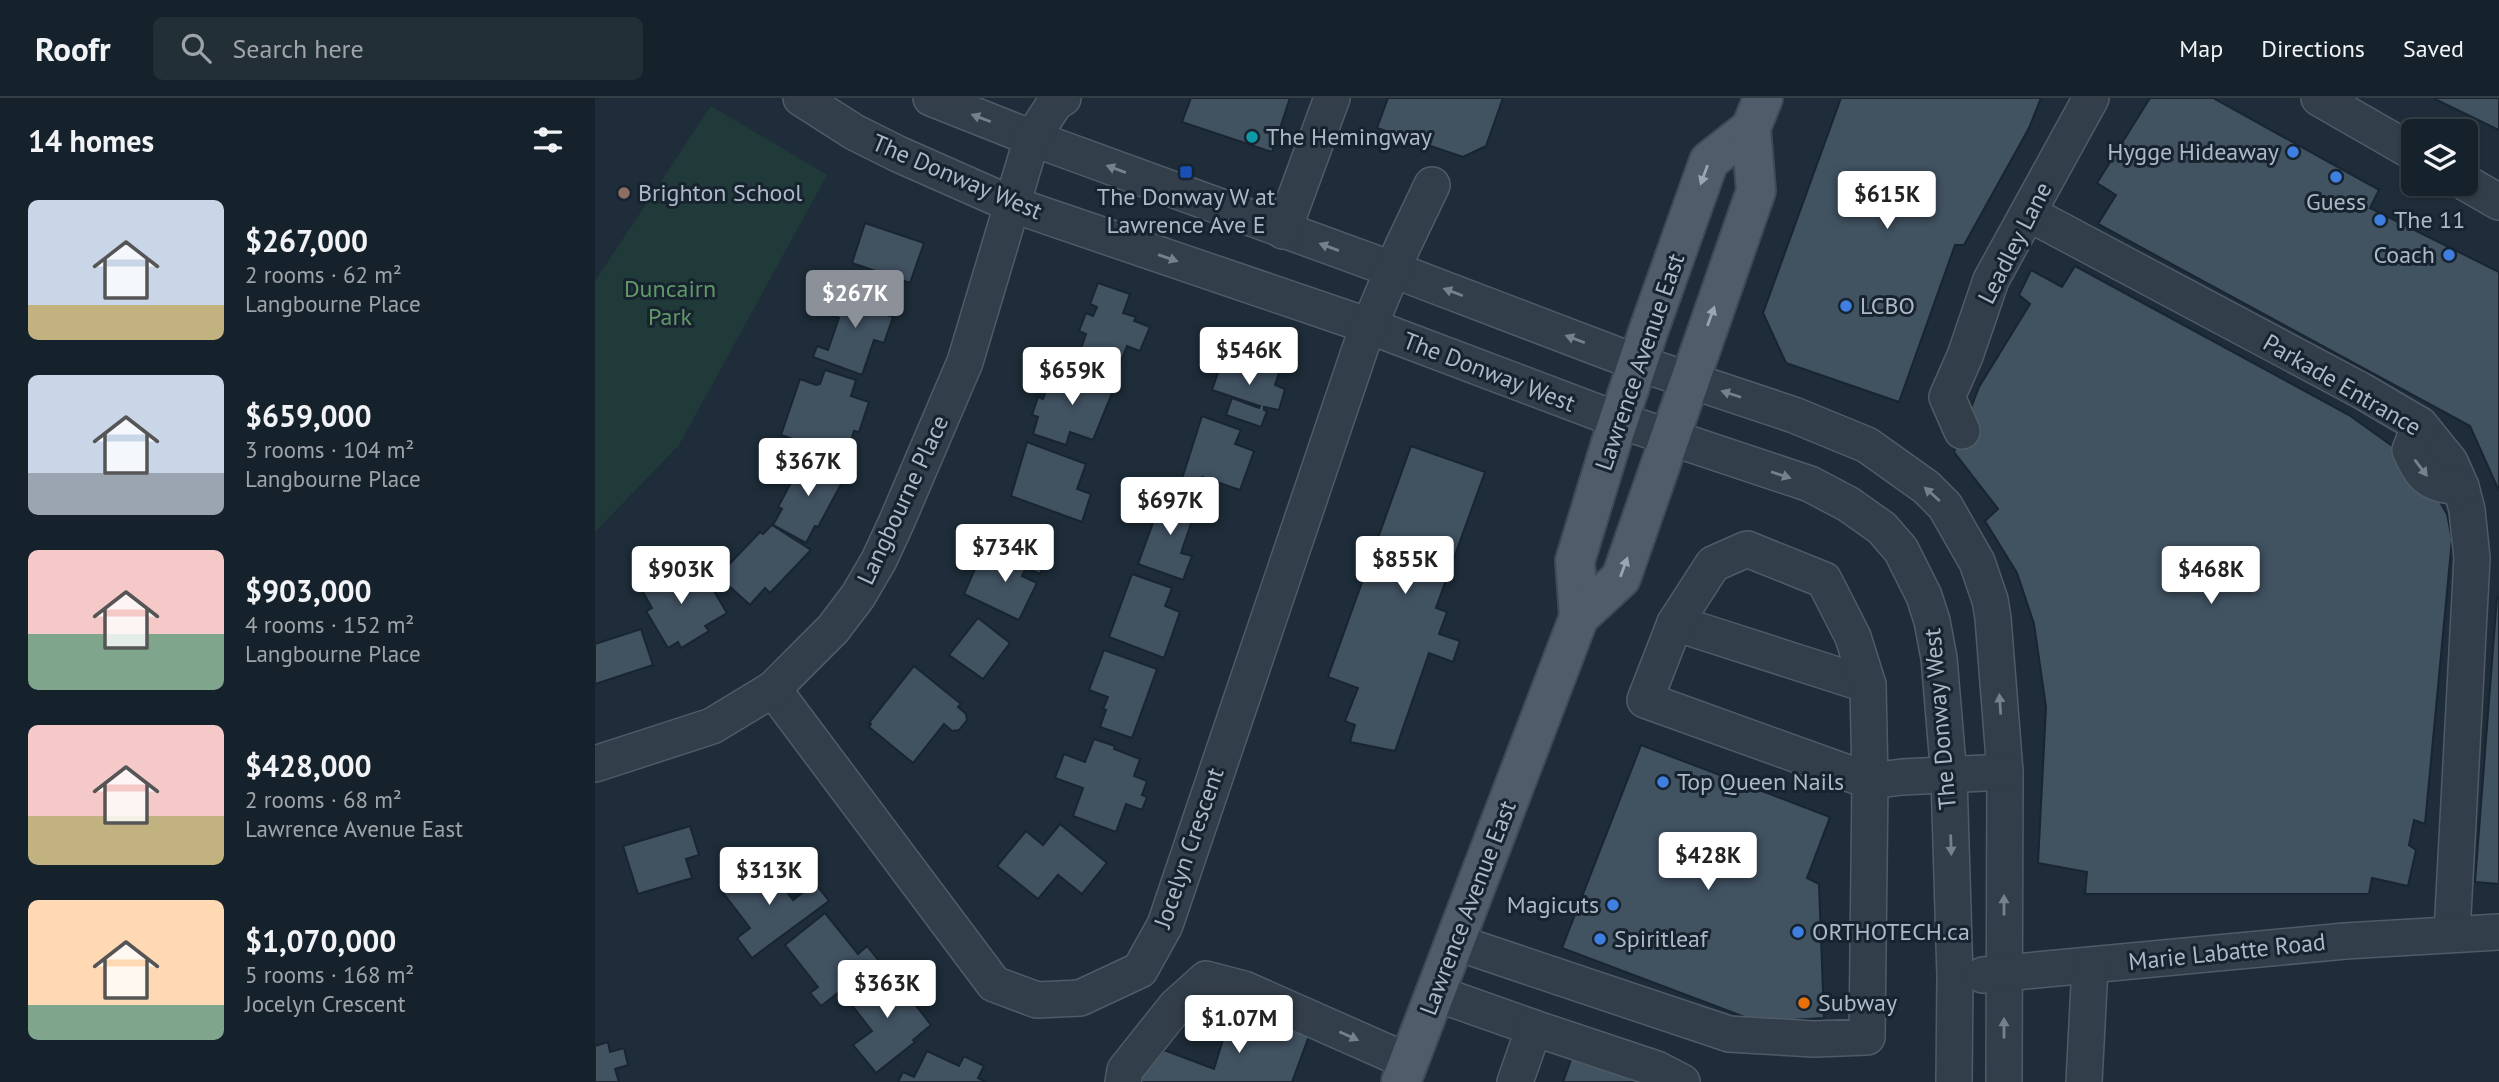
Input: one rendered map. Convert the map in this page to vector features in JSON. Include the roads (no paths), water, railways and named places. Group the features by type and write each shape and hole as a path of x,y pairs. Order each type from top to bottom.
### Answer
{"main road":[{"name":"Lawrence Avenue East","path":"1580,617 1575,561 1618,421 1709,160 1757,113"},
{"name":"Lawrence Avenue East","path":"1405,1072 1580,617 1621,578 1756,191 1757,113"}],"street":[{"name":"The Donway West","path":"801,98 898,154 1011,204 1369,327 1618,421 1810,484 1869,517 1894,541 1918,583 1932,621 1939,658 1949,777 1955,977 1954,1082"},
{"path":"931,98 1638,363 1794,415 1880,452 1926,487 1945,506 1977,562 1993,618 2005,772 2004,1082"},
{"name":"Langbourne Place","path":"595,764 712,726 773,689 833,629 858,596 879,560 965,362 1032,138 1055,103 1063,98"},
{"path":"1283,230 1332,98"},
{"name":"Leadley Lane","path":"1962,431 1947,397 1965,356 1991,280 2091,98"},
{"path":"2331,101 2401,145"},
{"name":"Jocelyn Crescent","path":"773,689 994,984 1037,1000 1080,998 1140,970 1165,925 1369,327 1432,185"},
{"path":"2478,190 2499,202"},
{"name":"Parkade Entrance","path":"2028,213 2350,384 2420,425 2450,462 2485,559 2452,933"},
{"path":"1455,943 1729,1034 1814,1039 1867,1037 1870,781 1868,685 1853,637 1824,580 1747,549 1713,564 1675,623 1645,700 1870,781 2005,772"},
{"path":"1675,623 1868,685"},
{"name":"Marie Labatte Road","path":"1955,977 2452,933 2499,932"},
{"path":"2084,1082 2090,965"},
{"path":"1123,1082 1125,1070 1176,1006 1206,979 1244,989 1405,1072"},
{"path":"1435,993 1657,1069 1682,1082"},
{"path":"1515,1082 1534,1028"}],"place":[{"name":"The Hemingway","path":"1252,137"},
{"name":"Hygge Hideaway","path":"2293,152"},
{"name":"The Donway W at Lawrence Ave E","path":"1186,172"},
{"name":"Guess","path":"2336,177"},
{"name":"Brighton School","path":"624,193"},
{"name":"The 11","path":"2380,220"},
{"name":"Coach","path":"2449,255"},
{"name":"LCBO","path":"1846,306"},
{"name":"Top Queen Nails","path":"1663,782"},
{"name":"Magicuts","path":"1613,905"},
{"name":"ORTHOTECH.ca","path":"1798,932"},
{"name":"Spiritleaf","path":"1600,939"},
{"name":"Subway","path":"1804,1003"}],"park label":[{"name":"Duncairn Park","path":"670,303"}]}
